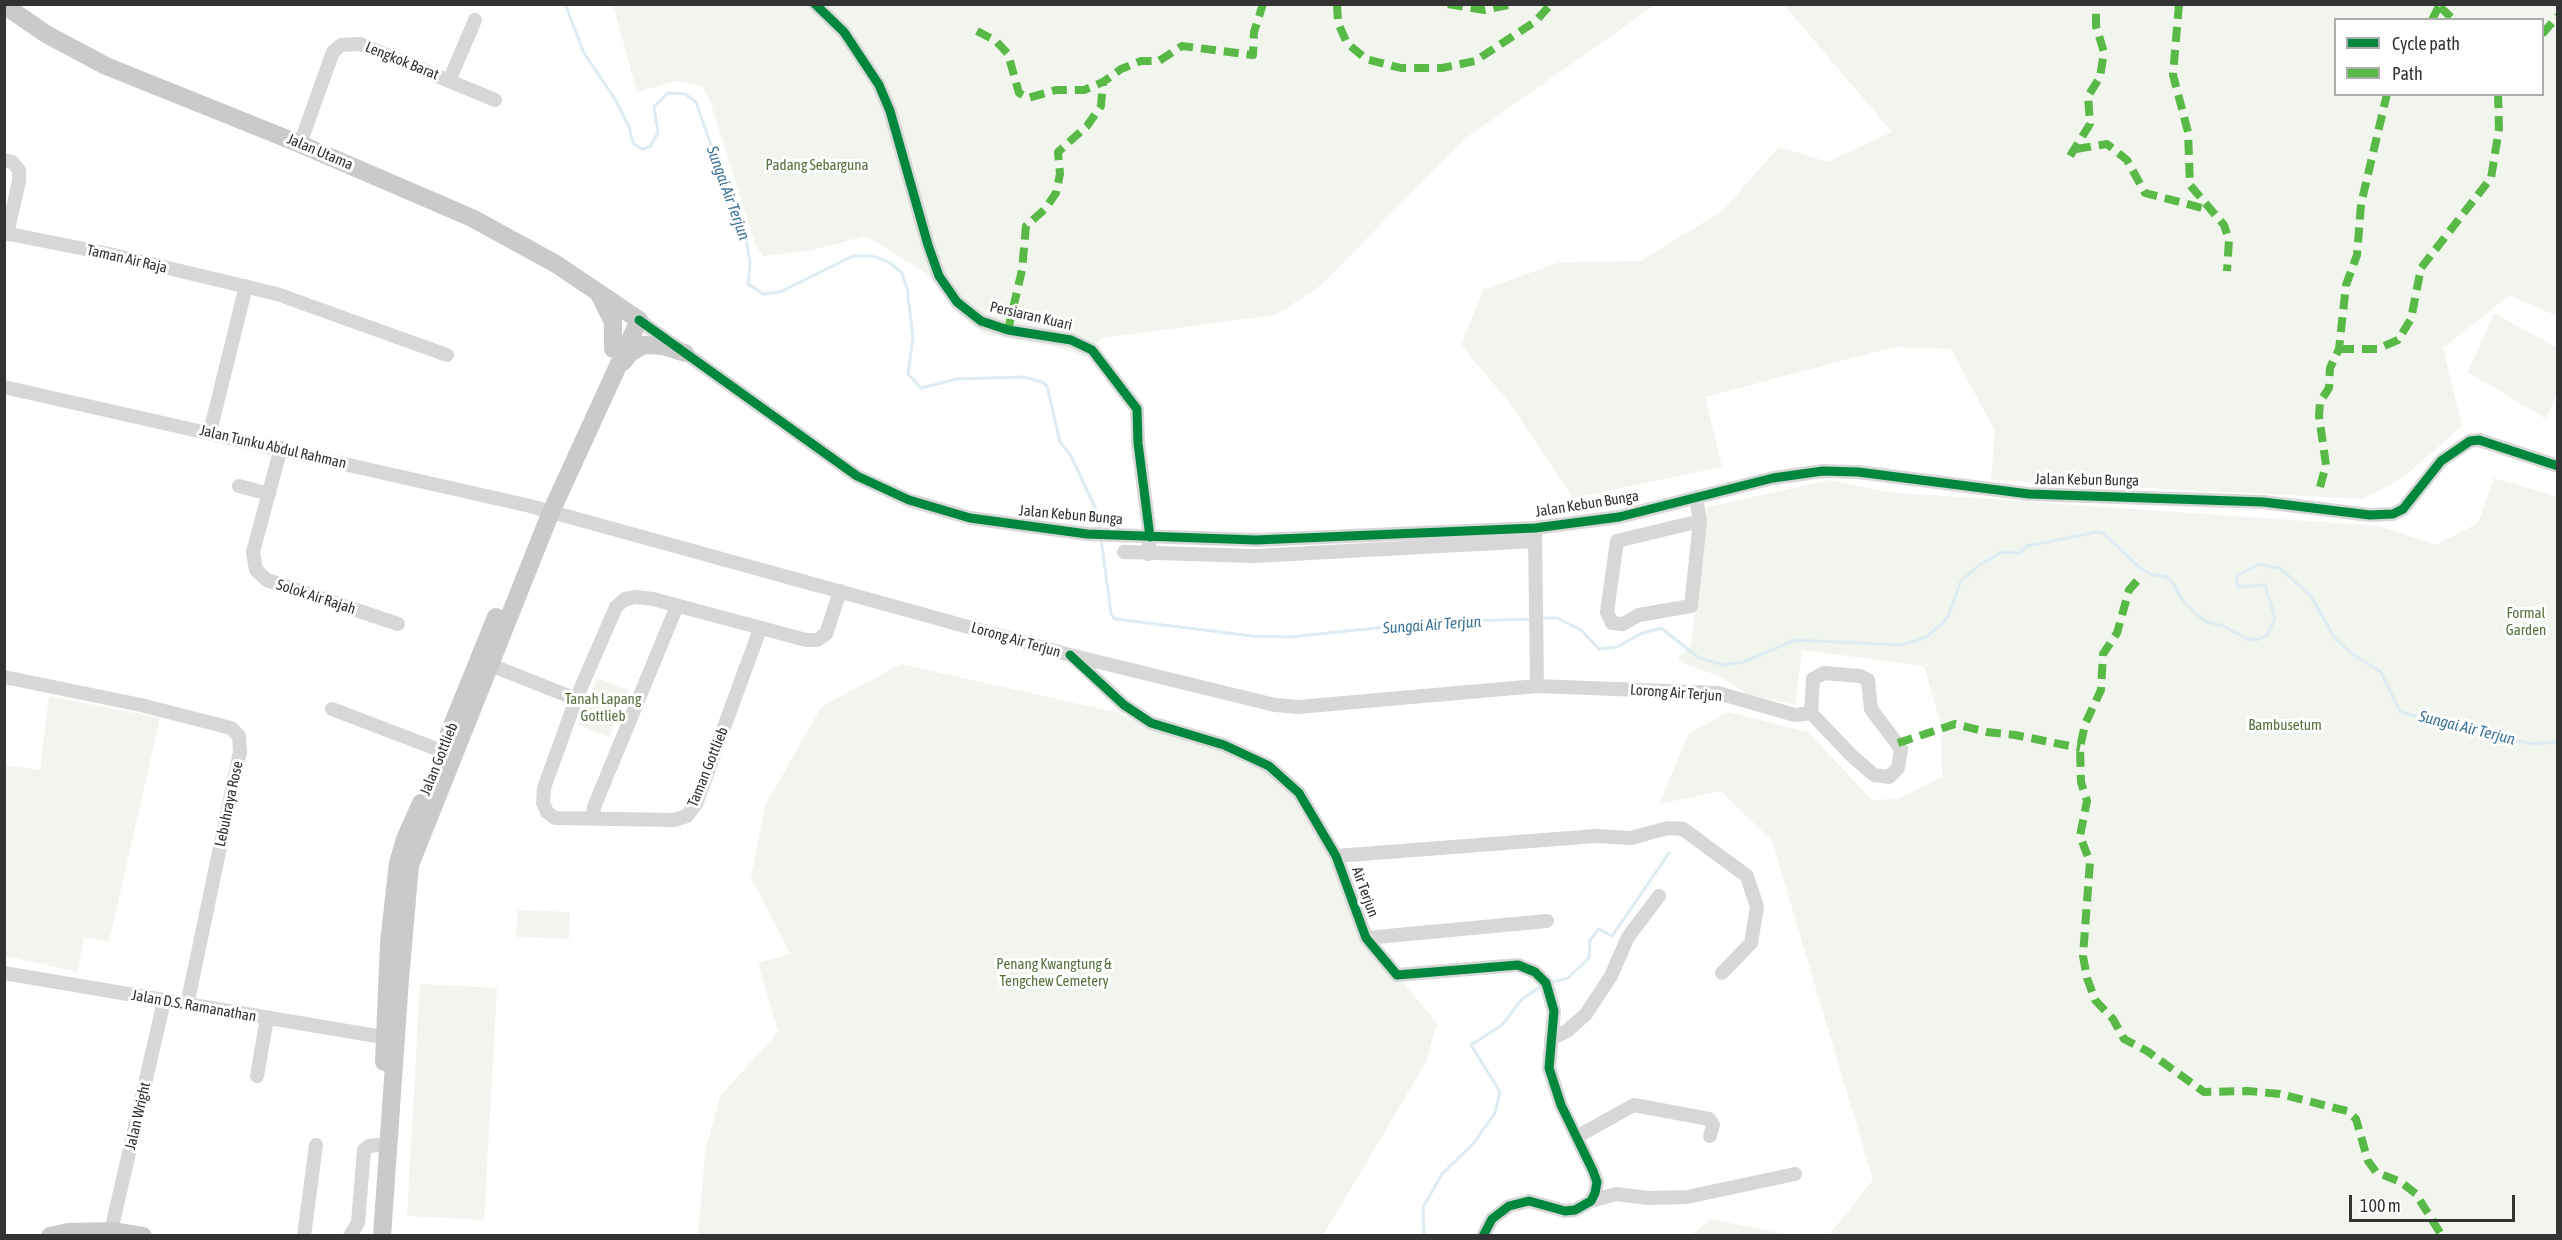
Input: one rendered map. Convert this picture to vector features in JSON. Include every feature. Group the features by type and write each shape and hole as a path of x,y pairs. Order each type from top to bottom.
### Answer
{"main road":[{"name":"Jalan Utama","path":"4,5 46,34 106,66 300,144 472,218 556,264 634,316"},
{"path":"598,292 613,322 613,349"},
{"name":"Jalan Gottlieb","path":"370,1236 378,1145 410,865 484,663 546,511 613,349 634,316"},
{"name":"Jalan Gottlieb","path":"546,511 616,370 634,316"},
{"path":"616,370 630,353 645,345 663,346 685,353"},
{"name":"Jalan Gottlieb","path":"382,1236 390,1038 389,943 398,863 405,839 442,751 484,663"},
{"path":"50,1236 68,1232 111,1231 143,1236"}],"street":[{"name":"Persiaran Kuari","path":"815,4 844,32 879,85 890,111 939,276 957,302 981,321 1008,330 1071,340 1092,350 1137,409 1138,443 1150,537 1148,554"},
{"path":"449,81 475,20"},
{"name":"Lengkok Barat","path":"300,144 333,52 341,45 360,44 495,100"},
{"name":"Taman Air Raja","path":"4,160 12,162 19,170 6,233 246,286 447,355"},
{"path":"210,432 246,286"},
{"name":"Jalan Kebun Bunga","path":"634,316 857,476 909,500 970,518 1086,534 1256,540 1535,535 1619,517 1773,478 1823,471 1858,472 2029,494 2263,502 2370,515 2393,514 2403,509 2441,461 2462,444 2479,440 2558,466"},
{"name":"Jalan Tunku Abdul Rahman","path":"4,387 281,448 546,511"},
{"name":"Solok Air Rajah","path":"281,448 253,552 252,562 261,576 398,624"},
{"path":"239,486 269,494"},
{"path":"1696,498 1700,521 1693,604 1689,608 1639,615 1623,624 1612,623 1607,612 1618,539 1700,521"},
{"name":"Lorong Air Terjun","path":"546,511 1070,655 1275,705 1298,706 1537,686 1718,693 1795,715 1811,713"},
{"path":"1124,552 1254,556 1535,535 1537,686"},
{"name":"Taman Gottlieb","path":"760,629 692,811 687,816 674,820 555,818 547,812 543,803 544,788 576,699 616,607 625,599 636,597 806,640 817,640 826,634 831,626 840,591"},
{"path":"593,819 594,807 677,606"},
{"name":"Air Terjun","path":"1070,655 1124,705 1151,723 1224,745 1269,766 1299,793 1336,856 1366,938 1547,921"},
{"path":"484,663 576,699"},
{"path":"1824,673 1865,678 1870,684 1871,710 1901,749 1898,768 1888,777 1874,775 1851,755 1811,713 1811,684 1815,676 1824,673"},
{"name":"Lebuhraya Rose","path":"4,677 141,705 231,728 239,736 240,752 187,1005"},
{"path":"332,710 442,751"},
{"path":"1336,856 1596,836 1631,838 1668,828 1683,829 1747,876 1757,907 1751,943 1722,974"},
{"path":"1551,1039 1567,1031 1586,1014 1611,976 1628,937 1659,896"},
{"path":"1366,938 1397,975 1518,965 1535,972 1548,987 1554,1011 1549,1068 1561,1105 1578,1136 1597,1182 1616,1194"},
{"name":"Jalan D.S. Ramanathan","path":"4,973 390,1038"},
{"name":"Jalan Wright","path":"111,1231 164,1001"},
{"path":"256,1076 267,1018"},
{"path":"1578,1136 1634,1105 1709,1119 1713,1125 1710,1136"},
{"path":"304,1236 316,1145"},
{"path":"350,1236 358,1223 363,1153 369,1146 378,1145"},
{"path":"1483,1236 1492,1219 1509,1206 1529,1201 1565,1210 1584,1206 1591,1201 1616,1194 1648,1198 1687,1197 1795,1174"},
{"path":"1591,1201 1597,1182"}],"green space":[{"name":"Padang Sebarguna","path":"613,5 1655,5 1466,138 1320,286 1276,315 1101,338 1086,357 1060,348 984,334 961,316 926,273 866,236 808,251 763,256 757,249 709,98 701,86 676,81 637,92"},
{"path":"1784,5 2557,5 2557,316 2510,295 2443,348 2462,426 2404,477 2363,499 1991,480 1995,431 1951,349 1894,347 1705,397 1722,467 1573,498 1512,406 1461,345 1483,290 1560,262 1641,261 1722,211 1779,147 1828,162 1892,132"},
{"path":"2494,313 2557,348 2557,392 2546,419 2468,372"},
{"path":"2494,478 2557,497 2557,1235 1829,1235 1873,1180 1772,841 1721,791 1659,804 1689,733 1729,712 1808,732 1872,800 1898,799 1942,777 1941,725 1924,666 1802,650 1795,705 1746,694 1719,676 1682,663 1678,658 1691,646 1707,507 1830,480 1887,492 2379,526 2436,545 2478,523"},
{"name":"Penang Kwangtung & Tengchew Cemetery","path":"901,664 1119,713 1158,732 1252,760 1296,786 1334,847 1362,933 1437,1023 1426,1062 1325,1232 1320,1235 698,1236 705,1152 720,1096 778,1032 758,963 790,954 751,877 765,806 821,707"},
{"name":"Tanah Lapang Gottlieb","path":"597,678 628,690 609,737 578,725"},
{"path":"49,696 160,718 109,942 84,937 78,972 5,956 5,765 40,770"},
{"path":"518,910 570,912 569,939 516,937"},
{"path":"420,984 497,988 484,1220 407,1216"},
{"path":"1711,1219 1790,1235 1692,1235"}],"waterway":[{"name":"Sungai Air Terjun","path":"565,4 584,53 615,99 629,127 633,143 642,149 650,147 658,132 654,107 668,93 685,94 696,102 733,209 746,238 750,263 748,284 763,294 780,292 853,256 874,256 890,263 902,273 907,288 913,337 908,374 921,388 957,379 1024,377 1042,382 1047,386 1060,442 1071,456 1095,507 1101,531"},
{"name":"Sungai Air Terjun","path":"1540,618 1557,618 1581,630 1599,649 1617,647 1640,634 1661,628 1699,658 1724,665 1743,662 1795,640 1902,645 1926,637 1942,624 1948,616 1961,581 1978,566 2002,552 2020,553 2027,546 2096,532 2103,533 2140,568 2152,575 2166,576 2173,583 2183,601 2204,621 2223,626 2248,639 2257,640 2267,635 2275,618 2265,585 2239,587 2236,582 2238,575 2260,564 2281,569 2311,596 2334,637 2351,653 2381,672 2400,711 2438,724 2533,744 2558,742"},
{"name":"Sungai Air Terjun","path":"1101,538 1111,614 1115,619 1252,636 1290,637 1434,622 1533,619"},
{"path":"1549,983 1568,978 1589,958 1590,940 1599,929 1612,936 1669,853"},
{"path":"1424,1236 1423,1207 1442,1174 1473,1144 1495,1113 1500,1092 1471,1045 1502,1025 1522,999 1543,985"}],"marked path":[{"path":"977,31 996,41 1008,54 1019,93 1028,98 1056,90 1084,90 1103,82 1121,69 1141,61 1159,61 1182,46 1253,55 1254,32 1263,4"},
{"path":"1337,4 1338,23 1347,43 1366,59 1401,68 1442,68 1475,61 1536,21 1551,4"},
{"path":"1448,4 1484,10 1514,4"},
{"path":"2070,156 2090,124 2088,96 2100,77 2104,52 2096,26 2096,4"},
{"path":"2179,4 2173,75 2188,132 2190,185 2224,225 2229,240 2227,271"},
{"path":"2433,18 2440,4"},
{"path":"2440,7 2452,18"},
{"path":"2544,32 2558,16"},
{"path":"1008,330 1022,270 1026,226 1045,209 1056,193 1060,174 1058,152 1087,126 1101,106 1103,82"},
{"path":"2320,487 2326,465 2319,416 2320,402 2329,388 2330,368 2339,349 2346,285 2357,255 2361,204 2387,96"},
{"path":"2339,349 2377,349 2398,340 2411,319 2421,268 2491,178 2499,129 2498,96"},
{"path":"2076,149 2107,144 2127,160 2145,193 2210,210"},
{"path":"2137,581 2129,590 2117,633 2103,654 2101,690 2085,724 2080,748 2081,782 2087,801 2080,836 2090,862 2083,956 2087,978 2095,1000 2113,1019 2124,1039 2147,1051 2204,1092 2248,1091 2280,1094 2347,1111 2356,1119 2368,1161 2376,1172 2401,1182 2416,1194 2442,1236"},
{"path":"1898,743 1955,724 1987,732 2080,748"}],"cycle path":[{"path":"815,4 844,32 879,85 890,111 939,276 957,302 981,321 1008,330 1071,340 1092,350 1137,409 1138,443 1150,537"},
{"path":"639,320 857,476 909,500 970,518 1087,534 1256,540 1535,528 1619,517 1773,478 1823,471 1858,472 2029,494 2263,502 2370,515 2393,514 2403,509 2441,461 2470,441 2479,440 2558,466"},
{"path":"1070,655 1124,705 1151,723 1224,745 1269,766 1299,793 1336,856 1366,938 1397,975 1518,965 1535,972 1546,983 1554,1011 1549,1068 1561,1105 1593,1171 1597,1182 1595,1193 1591,1201 1575,1210 1565,1211 1529,1201 1509,1206 1492,1219 1483,1236"}],"park label":[{"name":"Formal Garden","path":"2526,622"},
{"name":"Bambusetum","path":"2285,725"}]}
